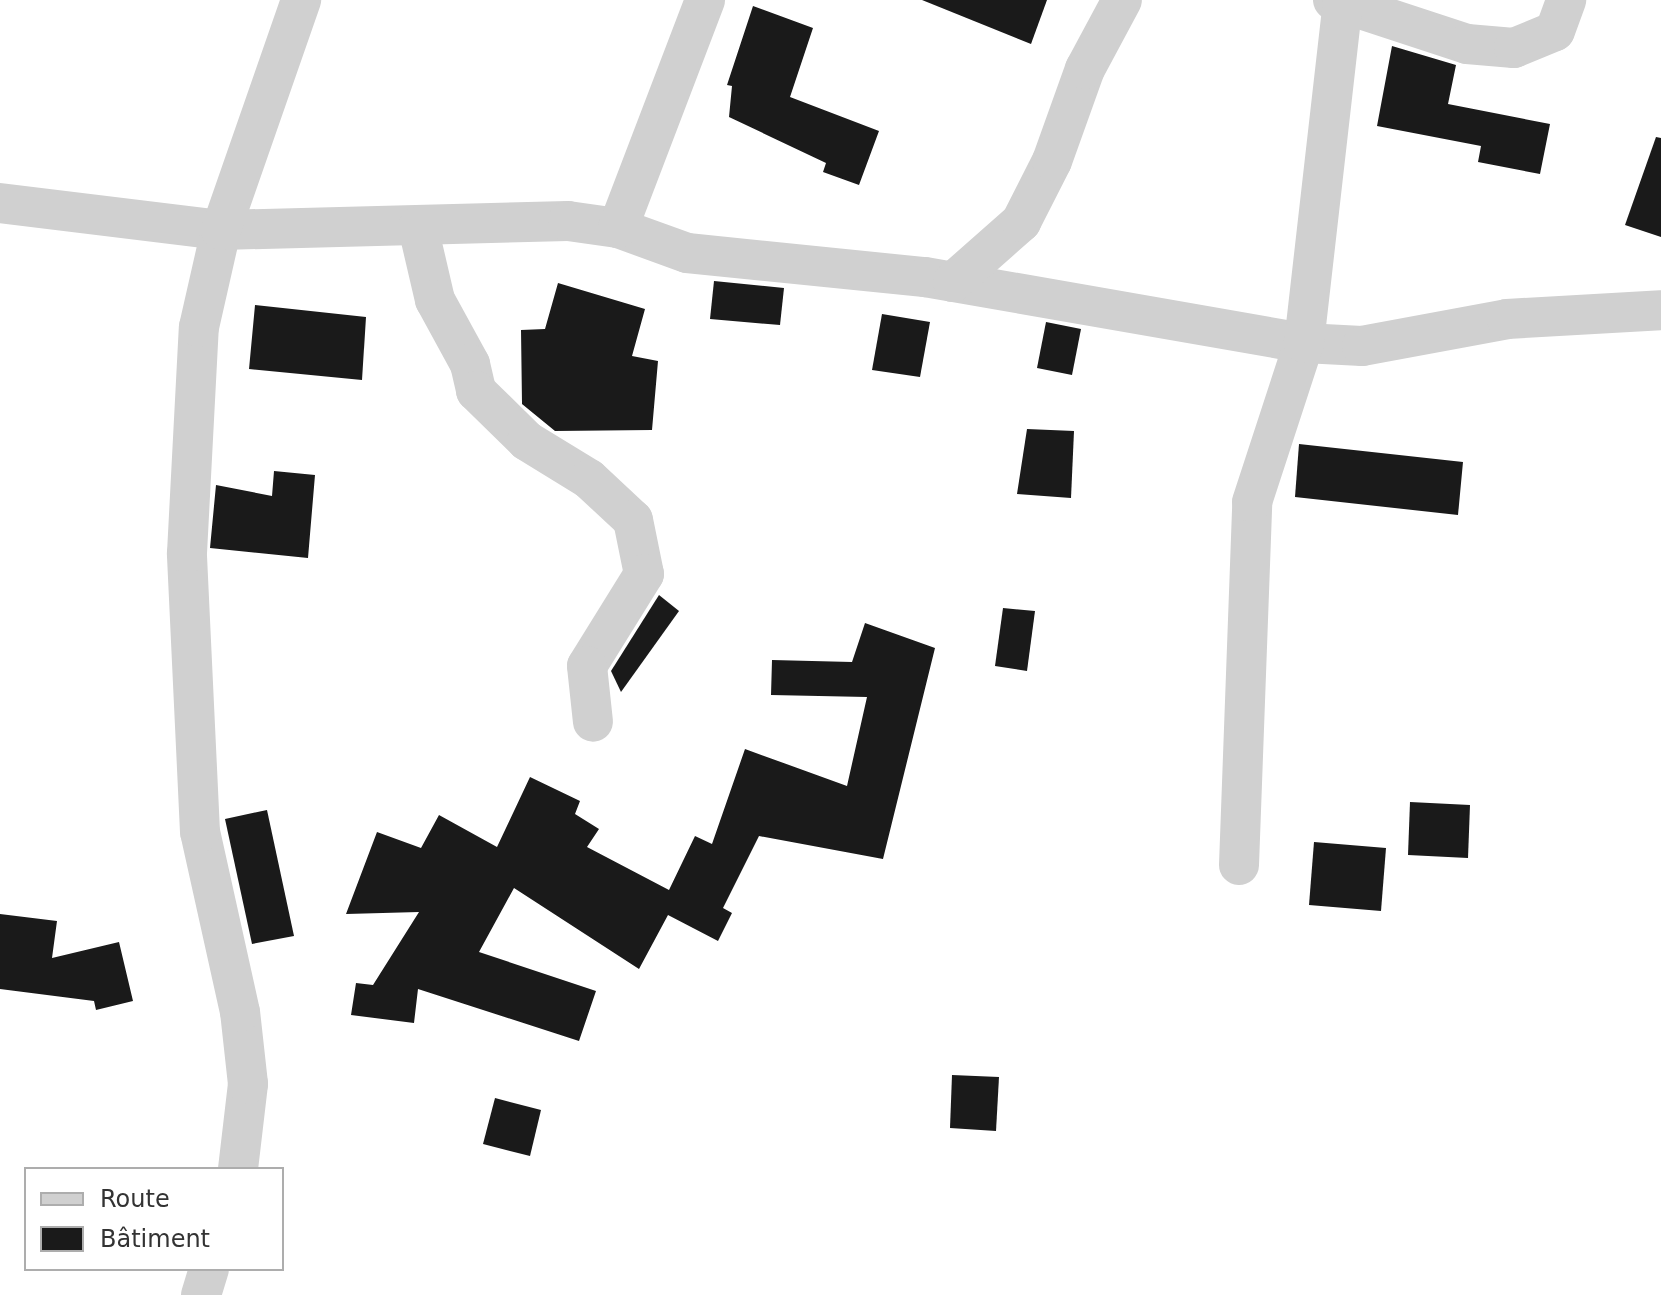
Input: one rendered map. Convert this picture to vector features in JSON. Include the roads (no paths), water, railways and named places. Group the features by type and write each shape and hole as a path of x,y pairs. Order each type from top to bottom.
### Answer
{"street":[{"path":"238,1167 248,1084 240,1012 200,832 187,644 199,327 221,230 301,0"},
{"path":"618,228 705,0"},
{"path":"953,282 1021,222 1052,161 1085,69 1122,0"},
{"path":"1239,865 1252,502 1304,343 1338,1 1467,44 1514,48 1555,31 1566,0"},
{"path":"0,203 221,230 418,227 494,220 618,228 687,253 953,282 1304,343 1362,346 1507,319 1661,310"},
{"path":"418,227 435,300 470,364 476,391 527,441 589,479 633,520 644,574 587,666 593,722"},
{"path":"201,1295 208,1271"}]}
